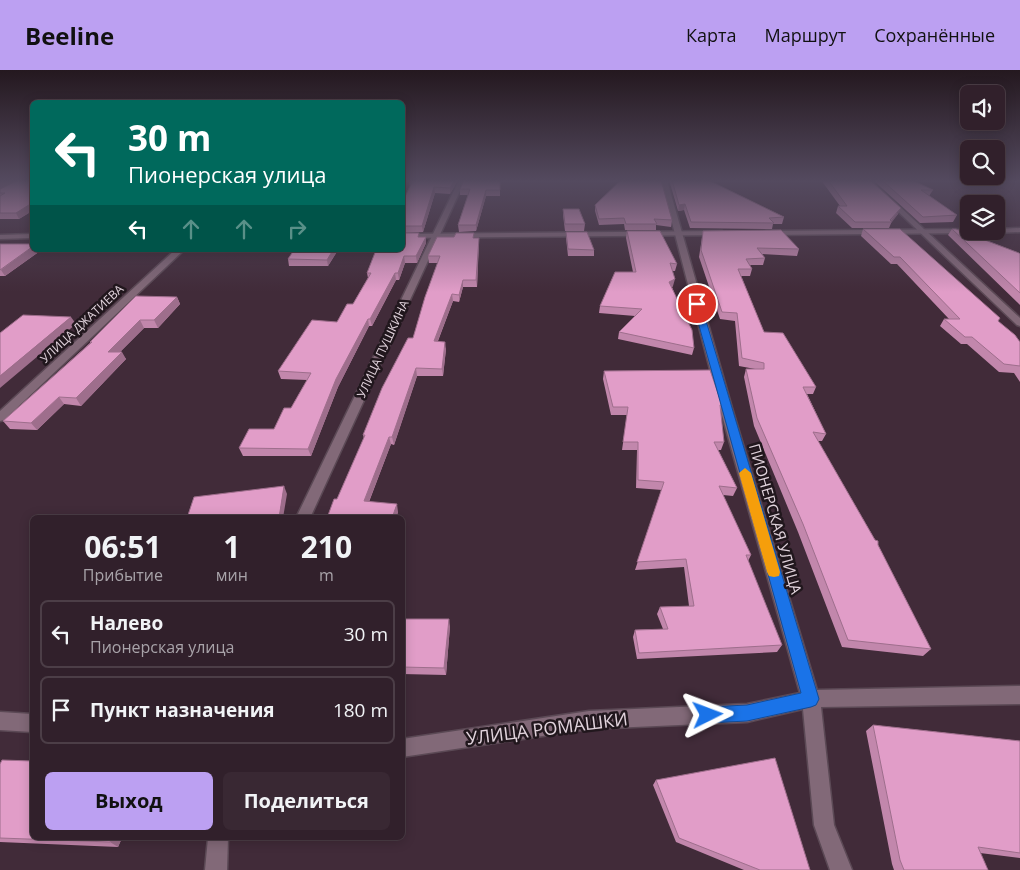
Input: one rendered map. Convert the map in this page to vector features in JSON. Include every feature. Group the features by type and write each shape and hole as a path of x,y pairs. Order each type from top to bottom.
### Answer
{"street":[{"name":"УЛИЦА ПУШКИНА","path":"304,515 445,217"},
{"name":"ПИОНЕРСКАЯ УЛИЦА","path":"674,217 811,699 824,825 841,870"},
{"path":"905,217 1020,323"},
{"path":"1005,231 1020,230"},
{"path":"756,233 960,231"},
{"path":"405,236 726,233"},
{"path":"0,237 30,236"},
{"name":"УЛИЦА ДЖАТИЕВА","path":"0,417 178,252"},
{"name":"УЛИЦА РОМАШКИ","path":"405,748 589,720 747,713 811,699 1020,695"},
{"path":"0,721 30,723"},
{"path":"216,870 218,840"}],"building":[{"path":"405,217 425,217 422,226 405,226"},
{"path":"461,217 478,217 476,225 458,225"},
{"path":"564,217 582,217 585,224 565,224"},
{"path":"599,217 671,217 672,220 654,219 657,224 626,224 624,218 599,219"},
{"path":"689,217 779,217 769,218 774,223 691,222"},
{"path":"850,217 892,217 890,220 892,222 855,222"},
{"path":"863,229 900,229 1000,318 998,321 1015,335 1020,342 1020,366 1004,364 972,337 965,337 944,319 960,319 900,257 894,257"},
{"path":"952,229 960,231 960,237"},
{"path":"781,230 799,249 757,248 765,258 746,259 752,269 738,269 764,332 783,333 816,387 803,387 826,434 813,432 875,540 878,541 878,545 931,649 848,640 803,524 757,418 746,369 764,369 764,363 742,358 737,313 722,312 701,250 703,231"},
{"path":"627,231 660,231 677,264 670,263 675,279 669,282 692,330 694,348 619,332 642,309 600,306 615,272 636,272"},
{"path":"566,232 587,232 594,250 568,249"},
{"path":"405,233 419,233 418,237 426,237 416,256 404,256 398,273 395,273 370,319 368,319 336,379 308,449 239,448 249,429 274,429 284,408 291,408 311,373 278,371 312,320 337,322 347,304 353,304 371,273 367,273 375,252 405,252"},
{"path":"456,233 474,233 473,238 479,238 476,280 463,280 459,295 452,294 434,341 445,342 442,369 416,368 392,437 389,437 364,501 397,504 393,515 328,515 365,435 363,435 382,388 408,338 413,338 440,256 428,256 437,237 454,237"},
{"path":"964,240 985,240 1019,253 1020,293"},
{"path":"0,244 30,244 30,248 0,270"},
{"path":"293,252 332,252 327,260 288,259"},
{"path":"136,296 177,297 154,320 140,320 108,352 122,352 76,398 59,397 31,423 3,421 92,342 90,342"},
{"path":"23,315 71,317 0,376 0,333"},
{"path":"710,370 722,405 720,405 724,442 714,442 737,488 719,486 751,555 746,555 782,645 639,653 635,630 668,629 660,607 694,606 686,559 637,562 664,482 638,480 638,442 623,442 628,407 613,407 604,371"},
{"path":"284,486 279,515 188,515 194,497"},
{"path":"405,619 449,619 444,668 405,667"},
{"path":"873,725 1020,741 1020,853 978,847 988,870 904,870 900,860"},
{"path":"775,758 810,870 760,870 679,838 656,780"},
{"path":"2,760 30,761 30,839 0,838 0,764"},
{"path":"55,840 111,840 110,842"}],"slow traffic":[{"path":"745,473 774,572"}],"route":[{"path":"697,304 811,699 747,713 708,715"}]}
